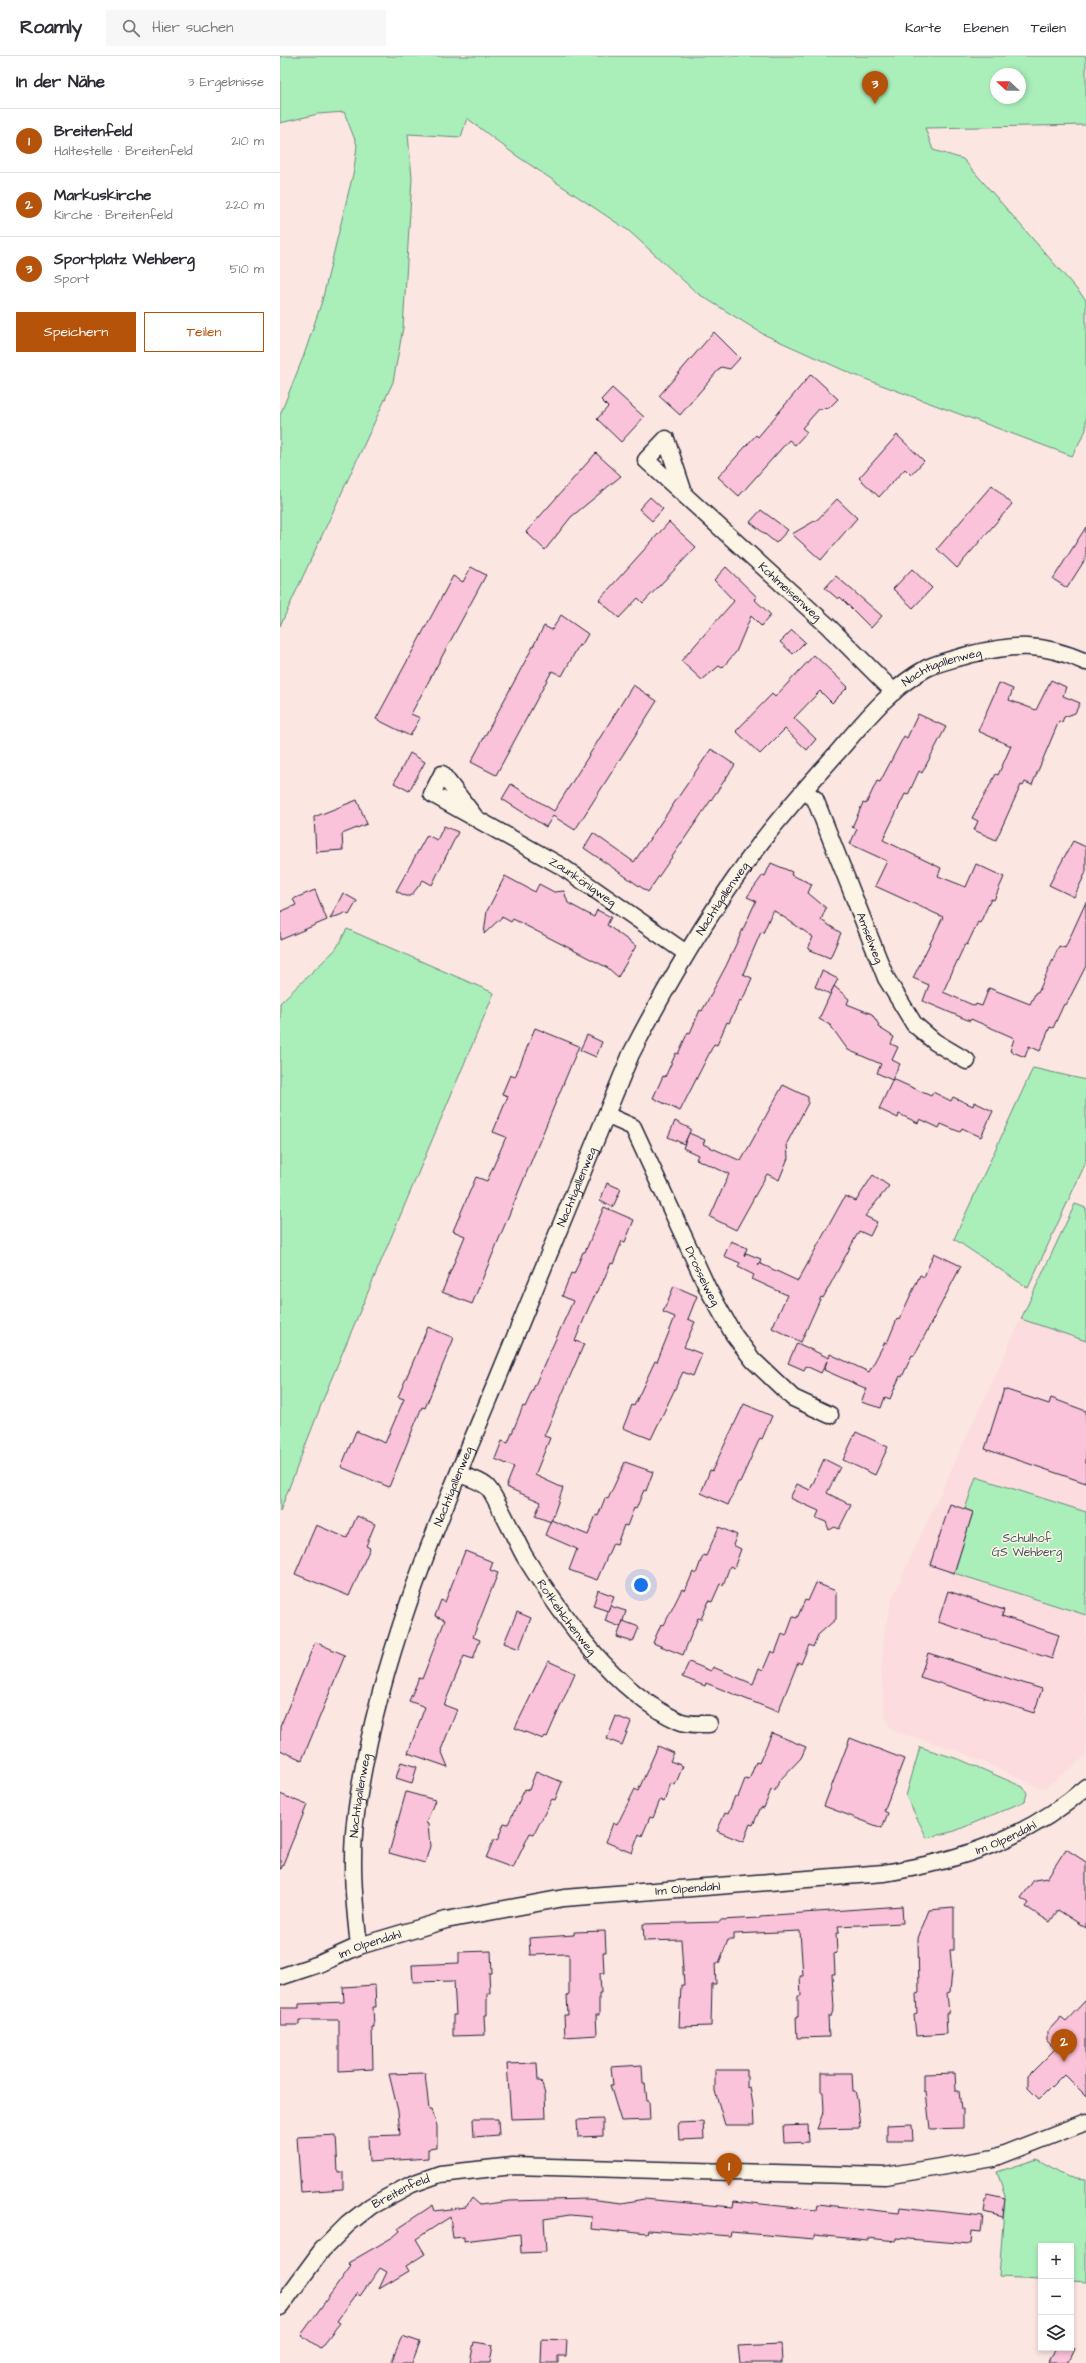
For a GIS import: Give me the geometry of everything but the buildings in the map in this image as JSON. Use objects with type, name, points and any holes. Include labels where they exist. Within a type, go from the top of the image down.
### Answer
[{"type":"street","name":"Kohlmeisenweg","points":[[684,493],[828,626],[894,692]]},
{"type":"street","name":"Nachtigallenweg","points":[[359,1946],[353,1897],[356,1815],[368,1747],[386,1674],[458,1474],[606,1114],[631,1054],[686,953],[762,842],[804,791],[894,692],[927,668],[944,661],[1010,646],[1058,651],[1086,662]]},
{"type":"street","name":"Amselweg","points":[[804,791],[815,799],[878,961],[895,993],[918,1028],[935,1042],[967,1061]]},
{"type":"street","name":"Zaunkönigweg","points":[[475,817],[561,866],[686,953]]},
{"type":"street","name":"Drosselweg","points":[[606,1114],[633,1127],[691,1254],[734,1335],[754,1360],[793,1398],[830,1415]]},
{"type":"street","name":"Rotkehlchenweg","points":[[458,1474],[488,1486],[529,1562],[591,1650],[621,1680],[660,1710],[680,1722],[709,1724]]},
{"type":"street","name":"Im Olpendahl","points":[[280,1977],[318,1964],[359,1946],[446,1920],[564,1898],[884,1873],[909,1869],[976,1851],[1022,1832],[1086,1787]]},
{"type":"street","name":"Breitenfeld","points":[[280,2307],[322,2250],[348,2224],[371,2206],[398,2191],[416,2182],[440,2174],[513,2166],[885,2176],[994,2158],[1086,2122]]},
{"type":"shaded area","points":[[1021,1319],[1086,1341],[1086,1756],[1045,1788],[1039,1787],[954,1749],[895,1732],[890,1727],[885,1716],[881,1670],[885,1627],[892,1600]]},
{"type":"green space","points":[[280,56],[1086,56],[1086,125],[925,128],[933,150],[963,159],[1086,300],[1086,430],[1072,456],[852,374],[763,334],[697,293],[629,231],[514,154],[467,118],[461,137],[408,134],[412,178],[403,328],[393,382],[280,626],[280,415],[304,355],[322,301],[354,170],[357,145],[344,112],[318,114],[280,123]]},
{"type":"green space","points":[[347,929],[494,993],[328,1387],[280,1511],[280,1003],[336,949]]},
{"type":"green space","points":[[1033,1068],[1086,1080],[1086,1162],[1028,1288],[954,1239]]},
{"type":"green space","points":[[1075,1204],[1086,1208],[1086,1341],[1021,1319]]},
{"type":"green space","name":"Schulhof GS Wehberg","points":[[976,1477],[1086,1512],[1086,1615],[954,1573],[973,1512],[965,1509]]},
{"type":"green space","points":[[920,1747],[961,1760],[1023,1787],[1027,1793],[1025,1801],[955,1831],[927,1838],[906,1796]]},
{"type":"green space","points":[[1037,2159],[1068,2177],[1086,2179],[1086,2282],[1074,2281],[1074,2243],[1038,2243],[1038,2279],[999,2277],[1005,2195],[997,2172]]},
{"type":"place","name":"Sportplatz Wehberg","points":[[875,104]]},
{"type":"place","name":"Markuskirche","points":[[1064,2062]]},
{"type":"place","name":"Breitenfeld","points":[[729,2186]]}]
